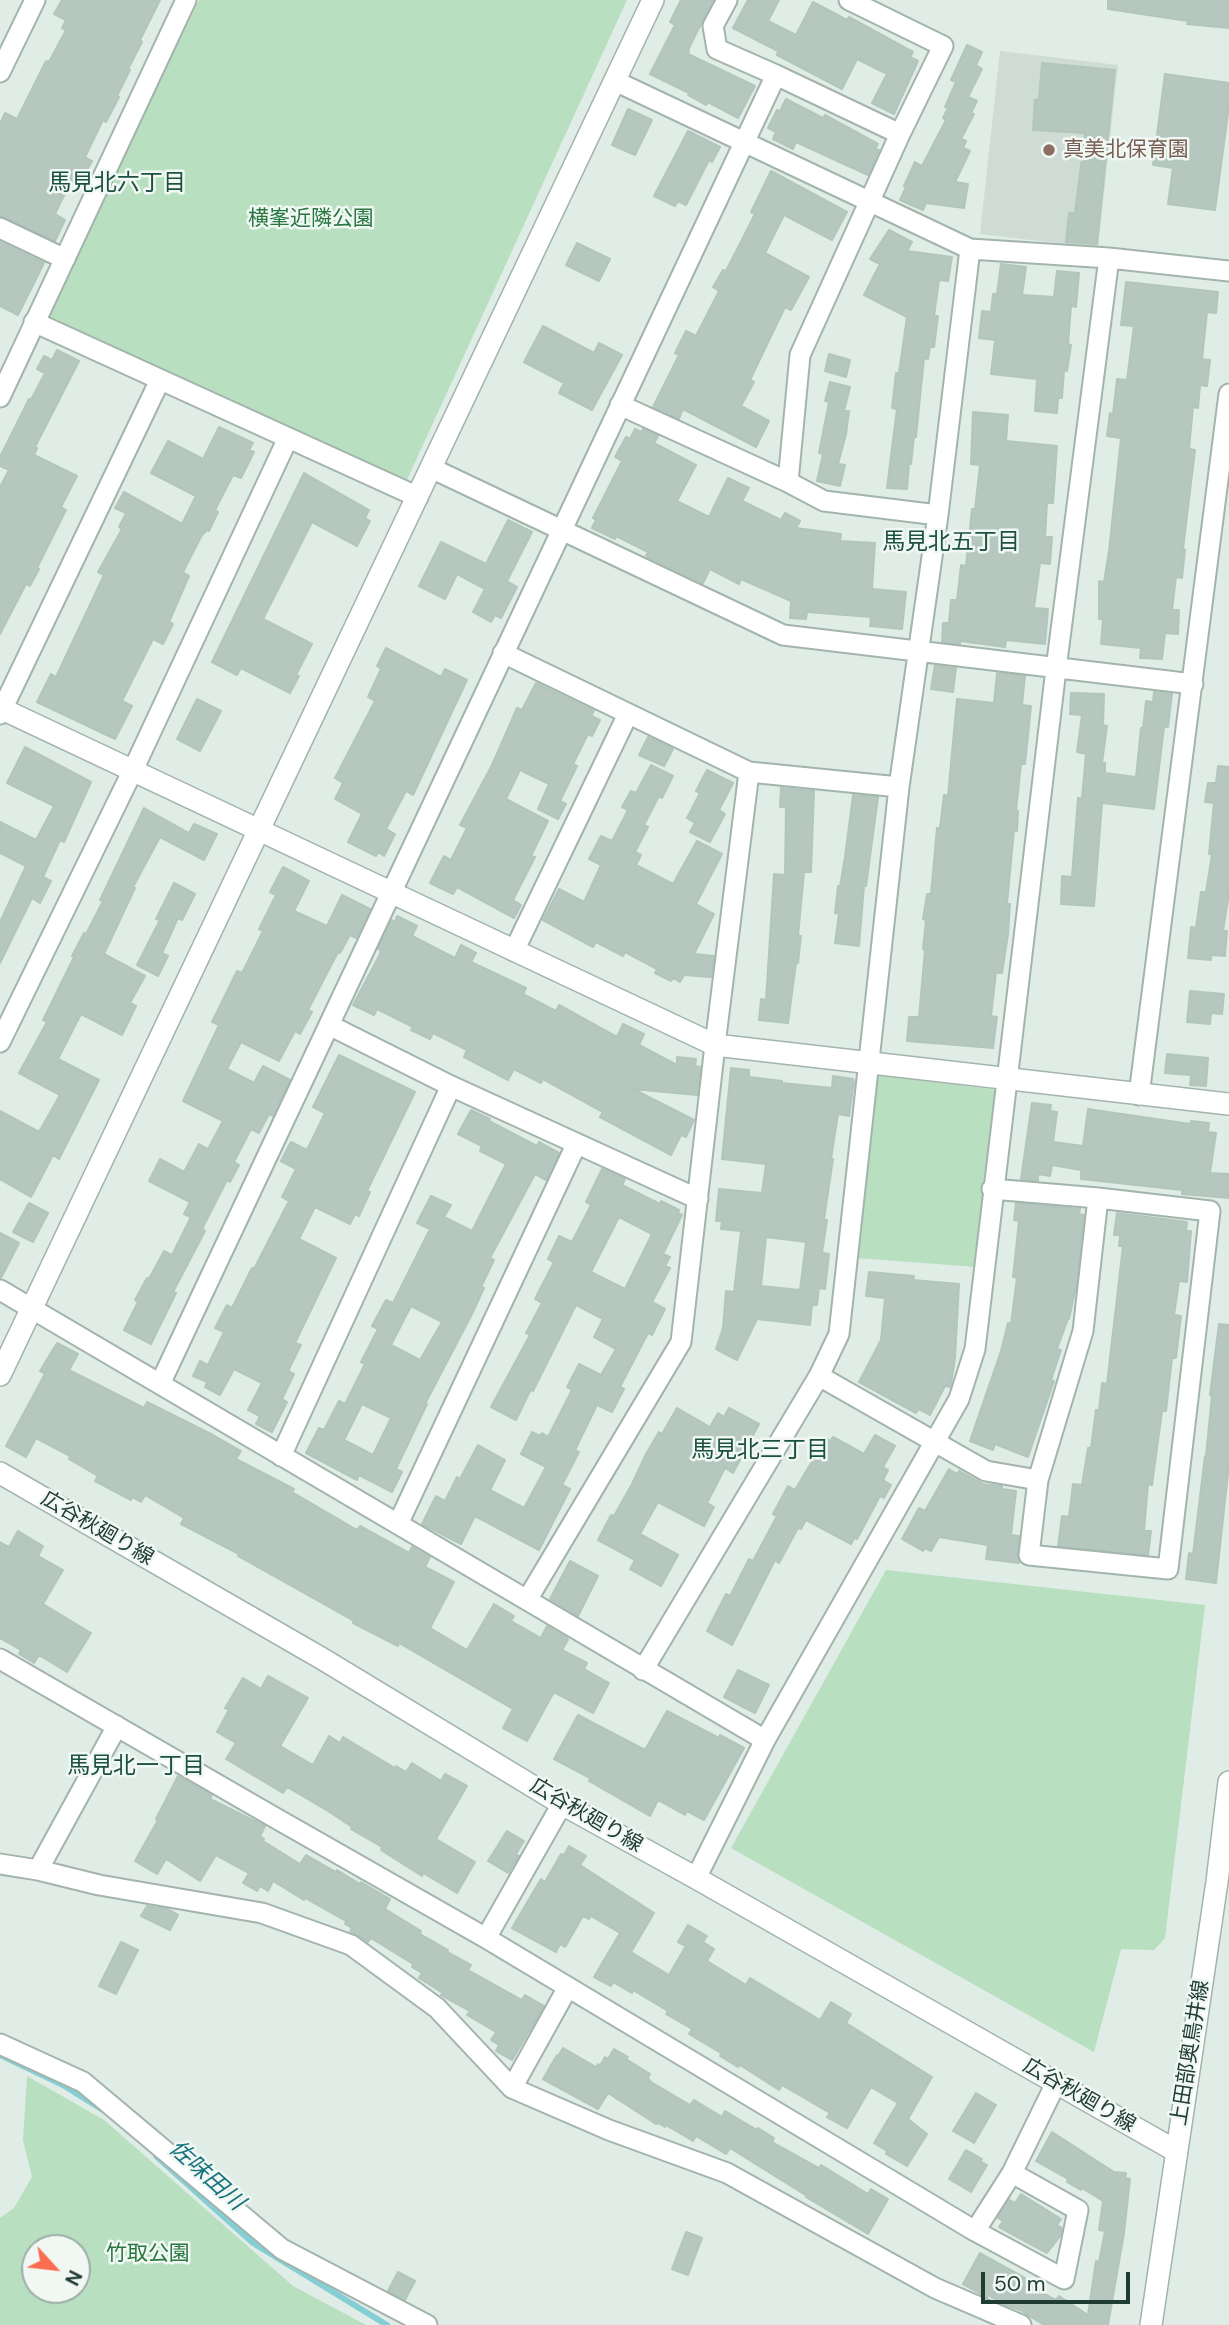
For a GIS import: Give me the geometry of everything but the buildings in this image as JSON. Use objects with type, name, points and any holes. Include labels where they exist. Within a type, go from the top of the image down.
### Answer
[{"type":"street","points":[[0,72],[35,0]]},
{"type":"street","points":[[0,397],[186,0]]},
{"type":"street","points":[[0,1375],[653,0]]},
{"type":"street","points":[[726,0],[713,26],[717,49],[900,134]]},
{"type":"street","points":[[788,482],[800,355],[943,46],[849,0]]},
{"type":"street","points":[[160,1384],[776,75]]},
{"type":"street","points":[[615,81],[971,249],[1109,258],[1229,271]]},
{"type":"street","points":[[0,228],[65,259]]},
{"type":"street","points":[[643,1670],[819,1377],[839,1334],[900,787],[971,249]]},
{"type":"street","points":[[696,1878],[765,1740],[959,1399],[975,1349],[992,1189],[1109,258]]},
{"type":"street","points":[[34,322],[418,497]]},
{"type":"street","points":[[160,380],[1,710],[715,1045],[1229,1104]]},
{"type":"street","points":[[1139,1095],[1229,394]]},
{"type":"street","points":[[620,405],[824,500],[938,515]]},
{"type":"street","points":[[0,1042],[133,770],[288,438]]},
{"type":"street","points":[[431,468],[783,635],[1193,684]]},
{"type":"street","points":[[503,653],[749,772],[900,787]]},
{"type":"street","points":[[514,951],[628,714]]},
{"type":"street","points":[[527,1600],[681,1342],[749,772]]},
{"type":"street","points":[[329,1025],[451,1086],[698,1199]]},
{"type":"street","points":[[281,1455],[451,1086]]},
{"type":"street","points":[[398,1524],[576,1144]]},
{"type":"street","points":[[992,1189],[1098,1198],[1210,1211],[1168,1569],[1029,1555],[1038,1480],[1083,1331],[1098,1198]]},
{"type":"street","points":[[0,1290],[765,1740]]},
{"type":"street","points":[[819,1377],[986,1471],[1038,1480]]},
{"type":"street","name":"広谷秋廻り線","points":[[0,1473],[321,1658],[562,1804],[1175,2151]]},
{"type":"street","points":[[0,1658],[486,1938],[975,2231],[1064,2279],[1078,2210],[1012,2173]]},
{"type":"street","points":[[38,1870],[117,1726]]},
{"type":"street","name":"上田部奥鳥井線","points":[[1151,2325],[1175,2151],[1223,1883],[1229,1782]]},
{"type":"street","points":[[486,1938],[562,1804]]},
{"type":"street","points":[[0,1864],[99,1885],[262,1913],[351,1945],[436,2008],[512,2088],[609,2130],[727,2173],[934,2288],[1021,2325]]},
{"type":"street","points":[[512,2088],[568,1987]]},
{"type":"street","points":[[0,2044],[83,2082],[282,2249],[427,2325]]},
{"type":"street","points":[[975,2231],[1012,2173],[1056,2083]]},
{"type":"shaded area","name":"真美北保育園","points":[[1000,51],[1118,65],[1098,248],[980,234]]},
{"type":"green space","name":"横峯近隣公園","points":[[199,0],[627,0],[406,482],[47,316]]},
{"type":"green space","points":[[878,1075],[997,1090],[977,1267],[857,1258]]},
{"type":"green space","points":[[886,1570],[1205,1605],[1165,1938],[1154,1950],[1121,1949],[1094,2052],[731,1848]]},
{"type":"green space","name":"竹取公園","points":[[27,2076],[104,2120],[293,2286],[366,2325],[0,2325],[0,2218],[14,2208],[32,2177],[23,2140]]},
{"type":"waterway","name":"佐味田川","points":[[0,2055],[63,2085],[103,2110]]},
{"type":"waterway","name":"佐味田川","points":[[156,2156],[253,2243],[387,2325]]},
{"type":"place","name":"真美北保育園","points":[[1049,150]]},
{"type":"district","name":"馬見北六丁目","points":[[117,184]]},
{"type":"district","name":"馬見北五丁目","points":[[951,543]]},
{"type":"district","name":"馬見北三丁目","points":[[760,1451]]},
{"type":"district","name":"馬見北一丁目","points":[[136,1767]]}]
